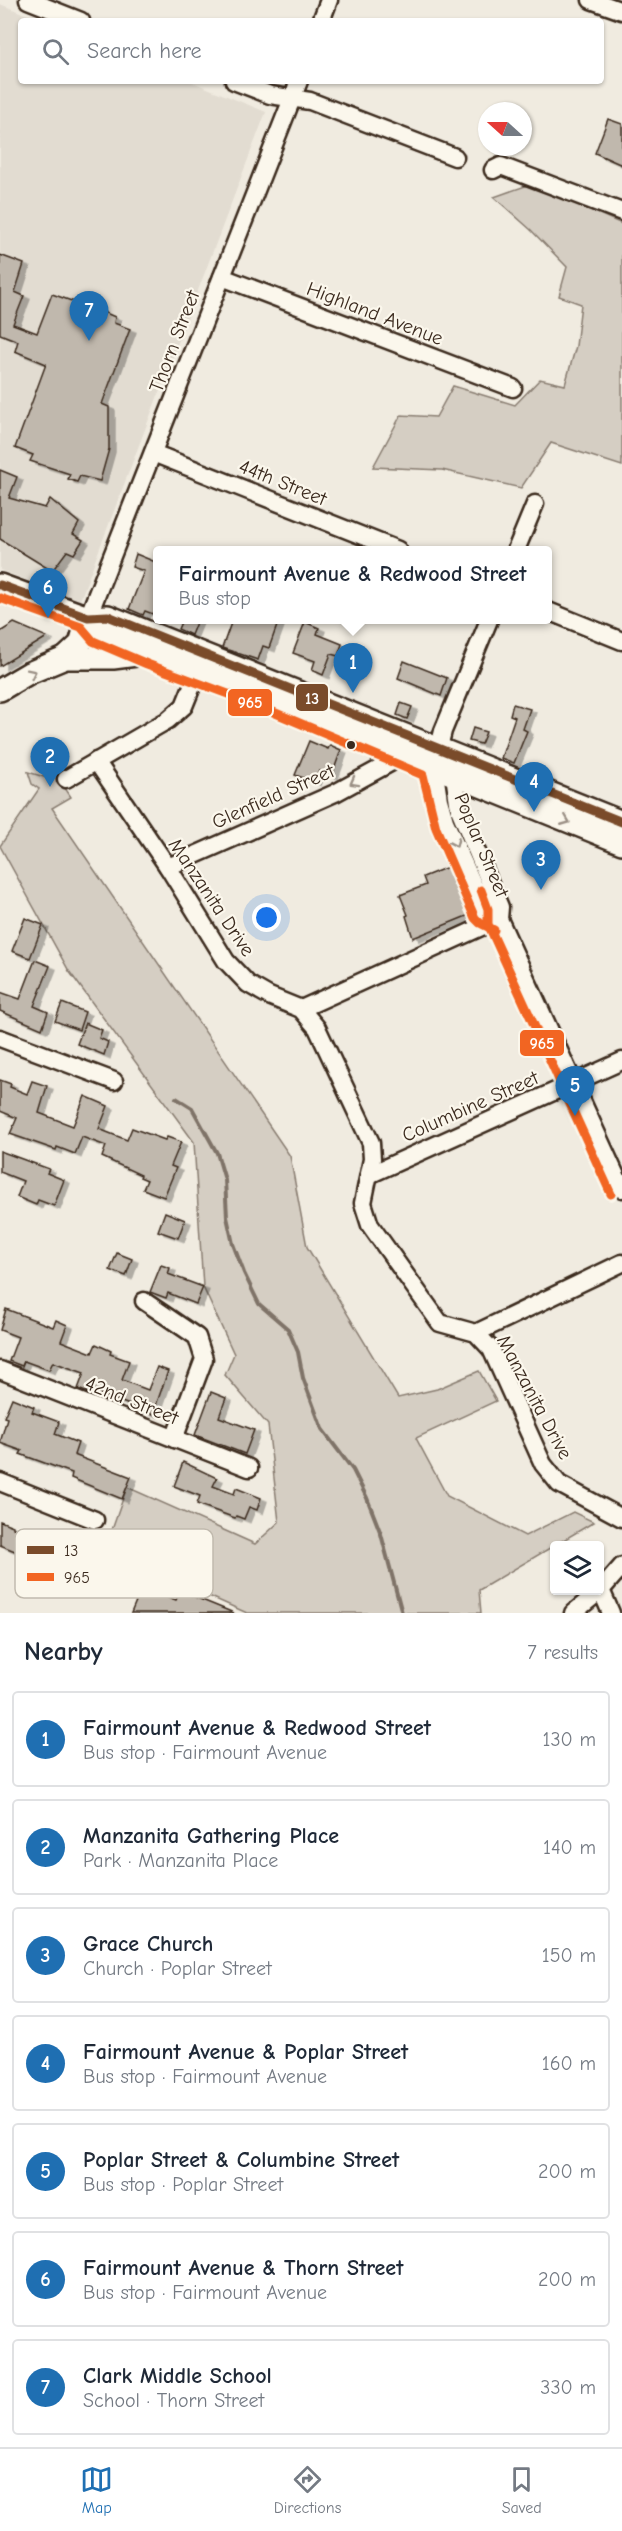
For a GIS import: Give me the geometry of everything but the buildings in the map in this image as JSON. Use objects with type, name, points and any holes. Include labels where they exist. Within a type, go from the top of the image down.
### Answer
[{"type":"main road","points":[[0,585],[88,617],[108,616],[433,753],[622,822]]},
{"type":"main road","points":[[88,617],[99,630],[152,653],[199,669],[405,754],[433,753],[453,775],[622,843]]},
{"type":"main road","points":[[0,690],[29,673],[65,658],[80,644],[88,617]]},
{"type":"main road","points":[[65,658],[113,658],[152,653]]},
{"type":"street","points":[[28,0],[73,18]]},
{"type":"street","points":[[322,18],[329,0]]},
{"type":"street","points":[[591,0],[622,11]]},
{"type":"street","points":[[242,84],[270,95],[296,89],[310,101],[455,157]]},
{"type":"street","name":"Thorn Street","points":[[88,617],[296,89]]},
{"type":"street","points":[[493,171],[501,166],[622,212]]},
{"type":"street","name":"Highland Avenue","points":[[222,277],[513,388]]},
{"type":"street","name":"44th Street","points":[[153,453],[388,546]]},
{"type":"street","points":[[518,546],[535,504]]},
{"type":"street","points":[[552,613],[622,640]]},
{"type":"street","points":[[433,753],[487,624]]},
{"type":"street","points":[[66,779],[168,720],[184,706],[199,669]]},
{"type":"street","name":"Poplar Street","points":[[433,753],[439,801],[445,821],[486,913],[499,919]]},
{"type":"street","name":"Glenfield Street","points":[[168,867],[335,793],[405,754]]},
{"type":"street","name":"Manzanita Drive","points":[[96,761],[168,867],[226,961],[248,984],[269,996],[301,1009],[317,1028],[371,1143],[372,1159],[363,1203],[370,1225],[440,1323],[476,1333],[491,1349],[543,1464],[559,1484],[620,1513]]},
{"type":"street","name":"Poplar Street","points":[[453,775],[459,809],[500,907],[499,919],[622,1189]]},
{"type":"street","points":[[301,1009],[499,919]]},
{"type":"street","points":[[0,1038],[114,1081]]},
{"type":"street","name":"Columbine Street","points":[[369,1174],[622,1061]]},
{"type":"street","points":[[476,1333],[622,1263]]},
{"type":"street","points":[[144,1301],[197,1337],[204,1359],[174,1439]]},
{"type":"street","name":"42nd Street","points":[[0,1370],[249,1468]]},
{"type":"street","points":[[0,1482],[94,1520]]},
{"type":"street","points":[[604,1587],[622,1566]]},
{"type":"street","points":[[573,1613],[595,1595]]},
{"type":"street","points":[[603,1595],[611,1613]]},
{"type":"shaded area","points":[[0,4],[35,18],[18,18],[18,84],[197,84],[266,112],[80,600],[0,570]]},
{"type":"shaded area","points":[[531,184],[622,224],[622,466],[551,443],[521,488],[442,470],[373,467],[401,415],[436,417],[453,386],[515,405],[540,379],[565,385],[576,346],[581,304],[559,296],[567,267],[494,197]]},
{"type":"shaded area","points":[[53,770],[71,797],[52,808],[290,1156],[307,1247],[398,1398],[437,1389],[479,1371],[496,1401],[416,1438],[447,1496],[525,1536],[573,1512],[594,1522],[562,1541],[550,1541],[550,1548],[479,1590],[481,1613],[247,1613],[213,1598],[213,1529],[112,1529],[127,1487],[255,1544],[279,1522],[268,1425],[225,1375],[234,1354],[203,1287],[194,1142],[69,971],[0,846],[39,789],[32,784],[28,772],[44,777]]},
{"type":"waterway","points":[[176,1098],[192,1108],[217,1153],[225,1180],[227,1217],[233,1244],[244,1273],[259,1304],[288,1329],[298,1352],[303,1378],[322,1429],[353,1470],[367,1498],[381,1534],[402,1613]]},
{"type":"transit line","name":"13","points":[[0,585],[88,617],[108,616],[622,822]]},
{"type":"transit line","name":"965","points":[[0,598],[81,627],[93,641],[147,664],[247,701],[423,775],[436,828],[475,918],[494,930]]},
{"type":"transit line","name":"965","points":[[481,890],[488,909],[488,924],[611,1194]]},
{"type":"place","name":"Clark Middle School","points":[[89,341]]},
{"type":"place","name":"Fairmount Avenue & Thorn Street","points":[[48,618]]},
{"type":"place","name":"Fairmount Avenue & Redwood Street","points":[[353,693]]},
{"type":"place","name":"Manzanita Gathering Place","points":[[50,787]]},
{"type":"place","name":"Fairmount Avenue & Poplar Street","points":[[534,812]]},
{"type":"place","name":"Grace Church","points":[[541,890]]},
{"type":"place","name":"Poplar Street & Columbine Street","points":[[575,1116]]}]
